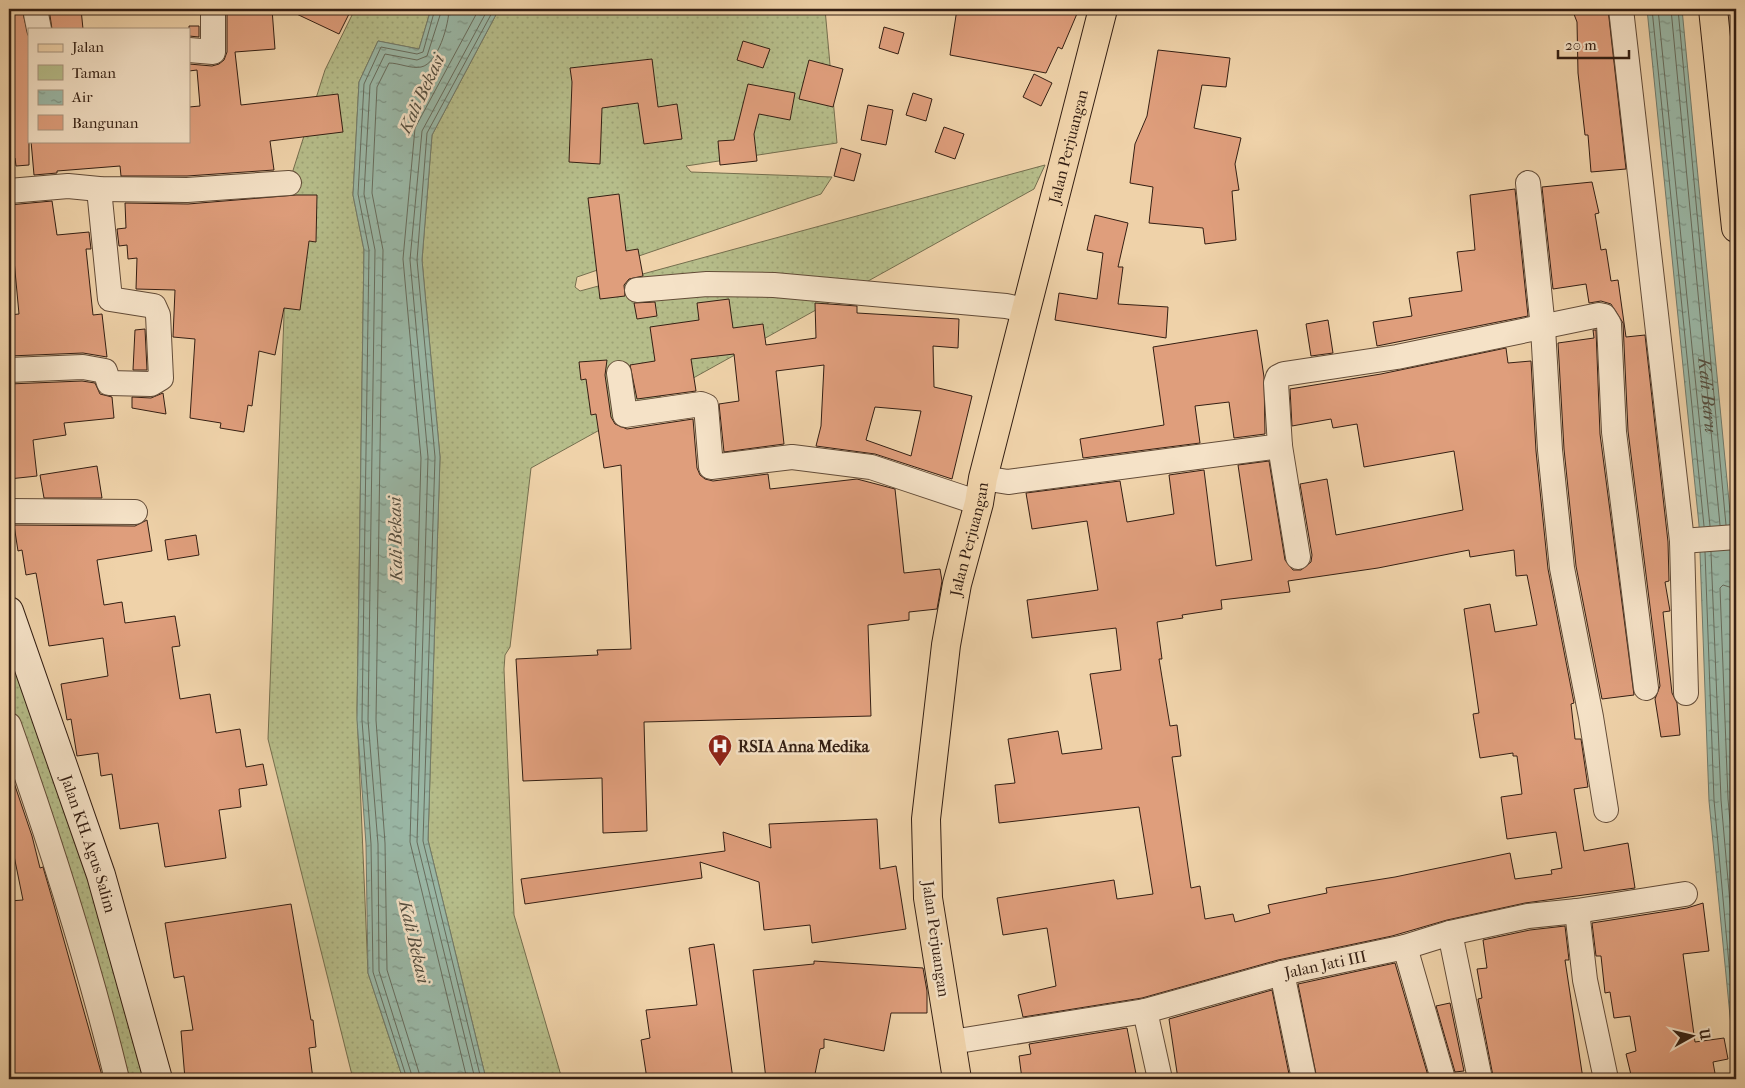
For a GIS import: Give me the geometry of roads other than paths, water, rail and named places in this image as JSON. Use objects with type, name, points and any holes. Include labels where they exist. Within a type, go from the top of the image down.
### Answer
[{"type":"main road","name":"Jalan Perjuangan","points":[[957,1079],[928,898],[926,819],[946,645],[957,584],[1025,310],[1103,9]]},
{"type":"main road","points":[[1713,9],[1736,228]]},
{"type":"street","points":[[35,9],[38,28]]},
{"type":"street","points":[[190,50],[213,52],[213,9]]},
{"type":"street","points":[[1621,9],[1688,540],[1686,693]]},
{"type":"street","points":[[9,191],[68,186],[99,189],[187,190],[289,183]]},
{"type":"street","points":[[1528,183],[1543,328],[1550,450],[1562,568],[1591,717],[1606,810]]},
{"type":"street","points":[[9,370],[83,367],[105,371],[109,383],[151,384],[161,378],[158,314],[154,306],[110,299],[99,189]]},
{"type":"street","points":[[637,290],[707,284],[774,285],[1006,306],[1025,310]]},
{"type":"street","points":[[1298,557],[1280,446],[1276,383],[1278,377],[1284,374],[1398,357],[1599,315],[1607,319],[1609,324],[1614,432],[1646,688]]},
{"type":"street","points":[[619,372],[626,415],[701,404],[706,406],[710,467],[792,457],[871,466],[981,491],[1008,482],[1280,446]]},
{"type":"street","points":[[9,510],[135,512]]},
{"type":"street","points":[[1688,540],[1736,537]]},
{"type":"street","name":"Jalan KH. Agus Salim","points":[[9,611],[101,875],[158,1079]]},
{"type":"street","points":[[9,725],[67,900],[102,1019],[117,1079]]},
{"type":"street","name":"Jalan Jati III","points":[[952,1042],[1145,1011],[1282,974],[1405,947],[1450,933],[1528,916],[1576,911],[1685,894]]},
{"type":"street","points":[[1576,911],[1584,980],[1606,1079]]},
{"type":"street","points":[[1450,933],[1480,1079]]},
{"type":"street","points":[[1405,947],[1443,1079]]},
{"type":"street","points":[[1282,974],[1304,1079]]},
{"type":"street","points":[[1145,1011],[1160,1079]]},
{"type":"water","name":"Kali Bekasi","points":[[431,9],[499,9],[432,135],[422,260],[440,457],[428,840],[486,1079],[403,1079],[368,973],[366,844],[357,720],[364,250],[353,195],[359,82],[378,41],[419,49]]},
{"type":"water","name":"Kali Baru","points":[[1647,9],[1682,9],[1731,522],[1736,610],[1736,1077],[1709,801],[1699,525]]},
{"type":"place","name":"RSIA Anna Medika","points":[[720,767]]}]
